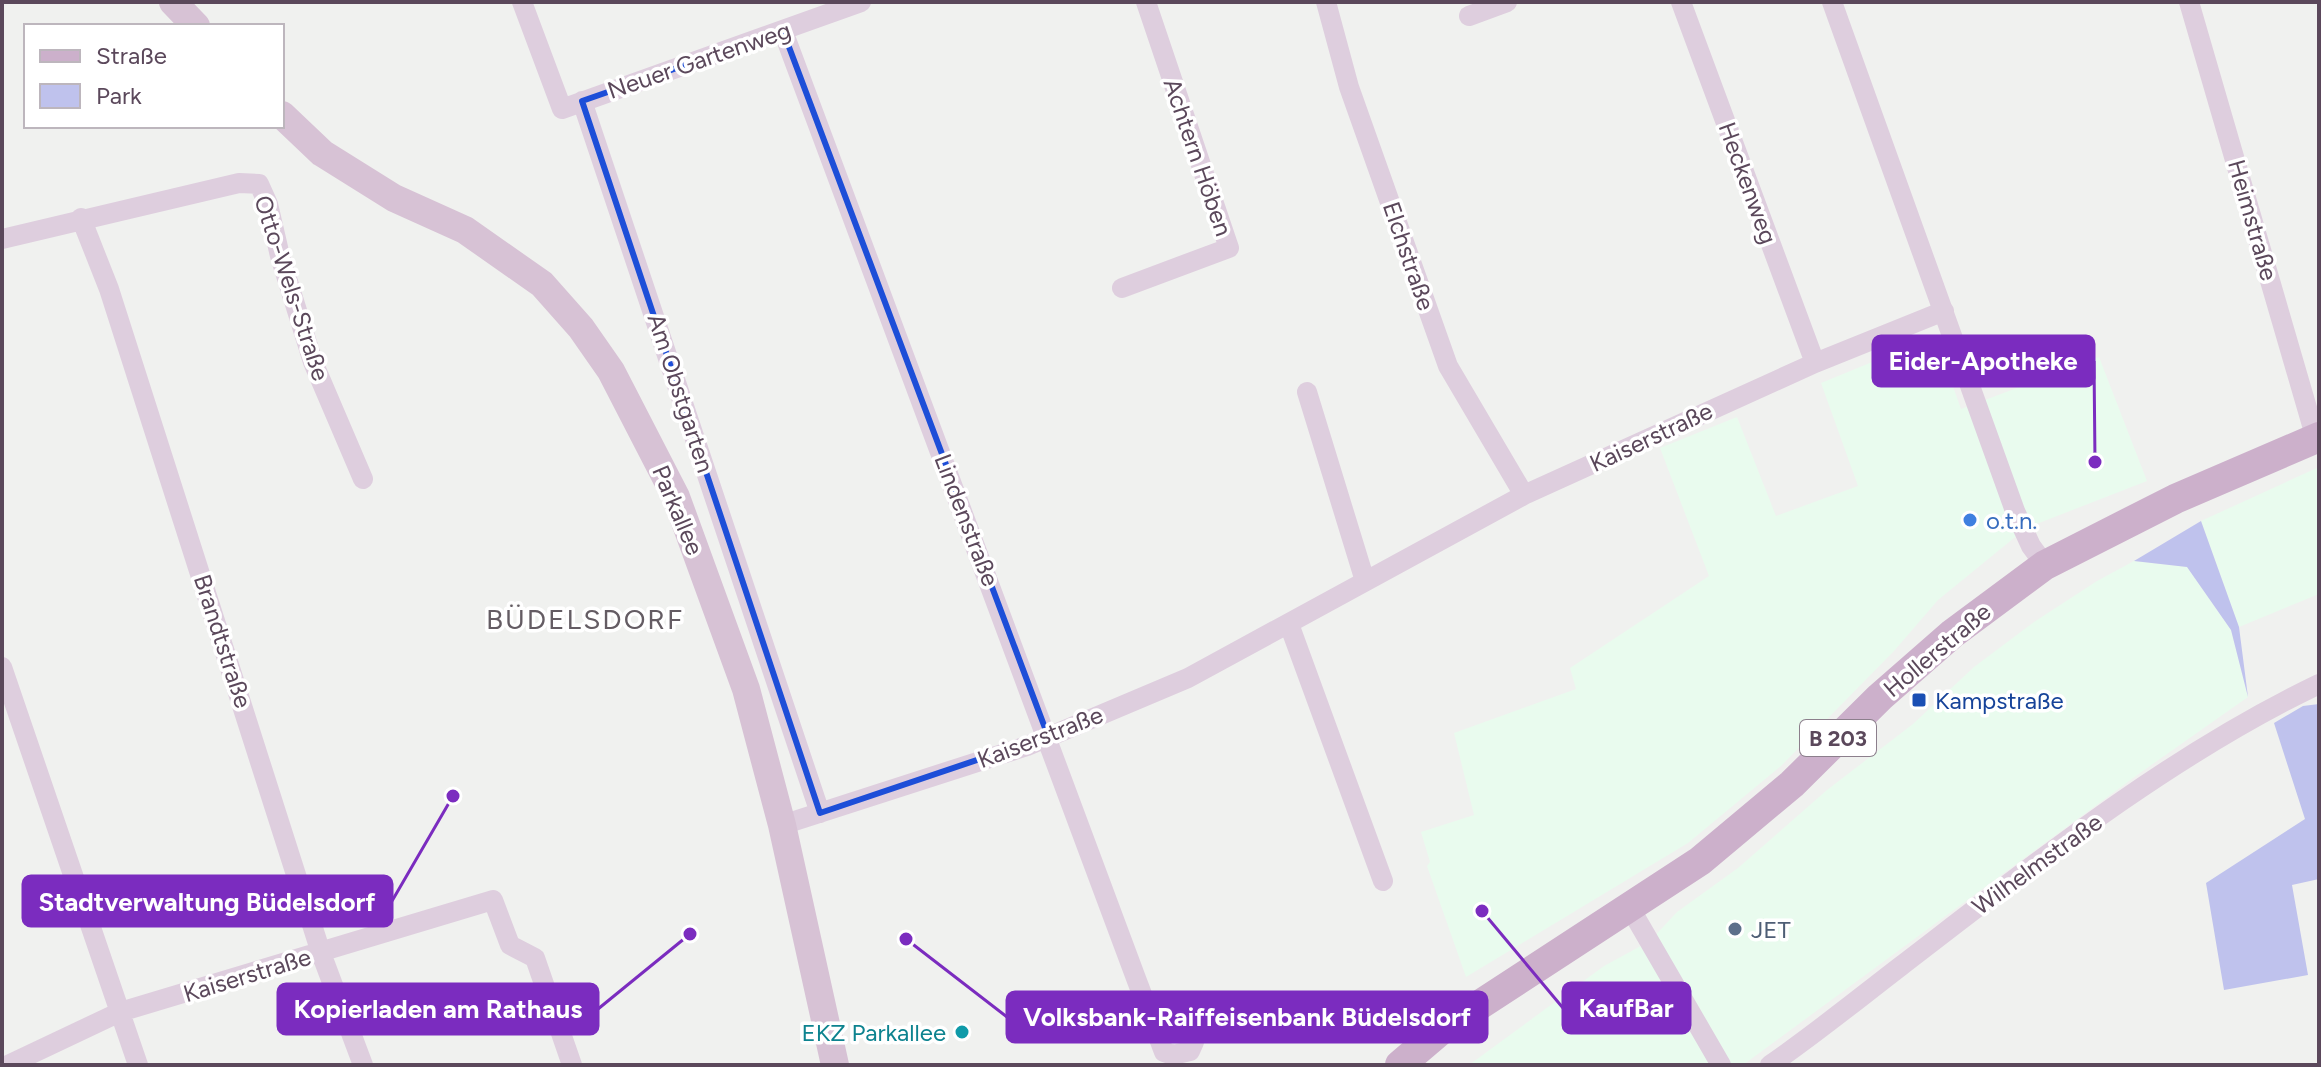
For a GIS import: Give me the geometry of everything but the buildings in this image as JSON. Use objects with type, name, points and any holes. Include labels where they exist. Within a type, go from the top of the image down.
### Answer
[{"type":"main road","name":"Hollerstraße","points":[[1400,1065],[1441,1030],[1700,861],[1792,784],[1880,697],[1952,634],[2045,565],[2175,499],[2318,438]]},
{"type":"street","points":[[173,2],[194,24]]},
{"type":"street","points":[[522,2],[562,109],[582,101]]},
{"type":"street","name":"Neuer Gartenweg","points":[[582,101],[861,2]]},
{"type":"street","name":"Achtern Höben","points":[[1122,288],[1229,248],[1146,2]]},
{"type":"street","name":"Elchstraße","points":[[1326,2],[1349,87],[1448,366],[1524,495]]},
{"type":"street","points":[[1469,16],[1507,2]]},
{"type":"street","name":"Heckenweg","points":[[1681,2],[1815,363]]},
{"type":"street","points":[[1832,2],[2015,511],[2031,546],[2045,565]]},
{"type":"street","name":"Heimstraße","points":[[2189,2],[2318,438]]},
{"type":"street","name":"Lindenstraße","points":[[783,31],[1148,1010]]},
{"type":"street","name":"Am Obstgarten","points":[[582,101],[820,813]]},
{"type":"street","name":"Parkallee","points":[[284,117],[322,153],[394,198],[465,230],[542,284],[581,328],[611,371],[676,497],[746,689],[782,825],[835,1065]]},
{"type":"street","name":"Otto-Wels-Straße","points":[[81,218],[239,183],[259,184],[268,204],[280,256],[313,362],[363,479]]},
{"type":"street","points":[[2,239],[81,218]]},
{"type":"street","name":"Brandtstraße","points":[[81,218],[109,289],[321,953],[363,1065]]},
{"type":"street","name":"Kaiserstraße","points":[[782,825],[1027,746],[1188,678],[1524,495],[1815,363],[1944,311]]},
{"type":"street","points":[[1307,392],[1365,581]]},
{"type":"street","points":[[1289,624],[1383,881]]},
{"type":"street","points":[[2,667],[138,1065]]},
{"type":"street","name":"Wilhelmstraße","points":[[1770,1065],[2036,862],[2181,761],[2261,712],[2319,684]]},
{"type":"street","name":"Kaiserstraße","points":[[9,1065],[120,1012],[493,900],[510,945],[535,958],[572,1065]]},
{"type":"street","points":[[1630,908],[1721,1065]]},
{"type":"street","points":[[2,1046],[9,1065]]},
{"type":"highlighted area","points":[[783,31],[1048,736],[820,813],[582,101]]},
{"type":"shaded area","points":[[1921,342],[1940,350],[1961,409],[2099,357],[2147,481],[2034,525],[2014,538],[1938,600],[1894,651],[1781,766],[1688,843],[1466,977],[1427,866],[1430,862],[1421,832],[1474,815],[1454,733],[1576,689],[1570,668],[1709,576],[1660,448],[1737,417],[1776,516],[1858,486],[1821,383]]},
{"type":"shaded area","points":[[2319,467],[2319,594],[2239,627],[2201,521]]},
{"type":"shaded area","points":[[2134,561],[2187,567],[2231,630],[2248,697],[1743,1065],[1469,1065],[1604,966],[1650,941],[1677,912],[1738,868],[1827,790],[1913,724],[1974,667],[2034,622]]},
{"type":"green space","points":[[2201,521],[2239,627],[2248,697],[2231,630],[2187,567],[2134,561]]},
{"type":"green space","points":[[2319,704],[2319,879],[2292,885],[2308,975],[2224,990],[2206,883],[2305,819],[2274,723],[2303,706]]},
{"type":"place","name":"Eider-Apotheke","points":[[2095,462]]},
{"type":"place","name":"o.t.n.","points":[[1970,520]]},
{"type":"place","name":"Kampstraße","points":[[1919,700]]},
{"type":"place","name":"Stadtverwaltung Büdelsdorf","points":[[453,796]]},
{"type":"place","name":"KaufBar","points":[[1482,911]]},
{"type":"place","name":"JET","points":[[1735,929]]},
{"type":"place","name":"Kopierladen am Rathaus","points":[[690,934]]},
{"type":"place","name":"Volksbank-Raiffeisenbank Büdelsdorf","points":[[906,939]]},
{"type":"place","name":"EKZ Parkallee","points":[[962,1032]]},
{"type":"district","name":"BÜDELSDORF","points":[[585,619]]}]
